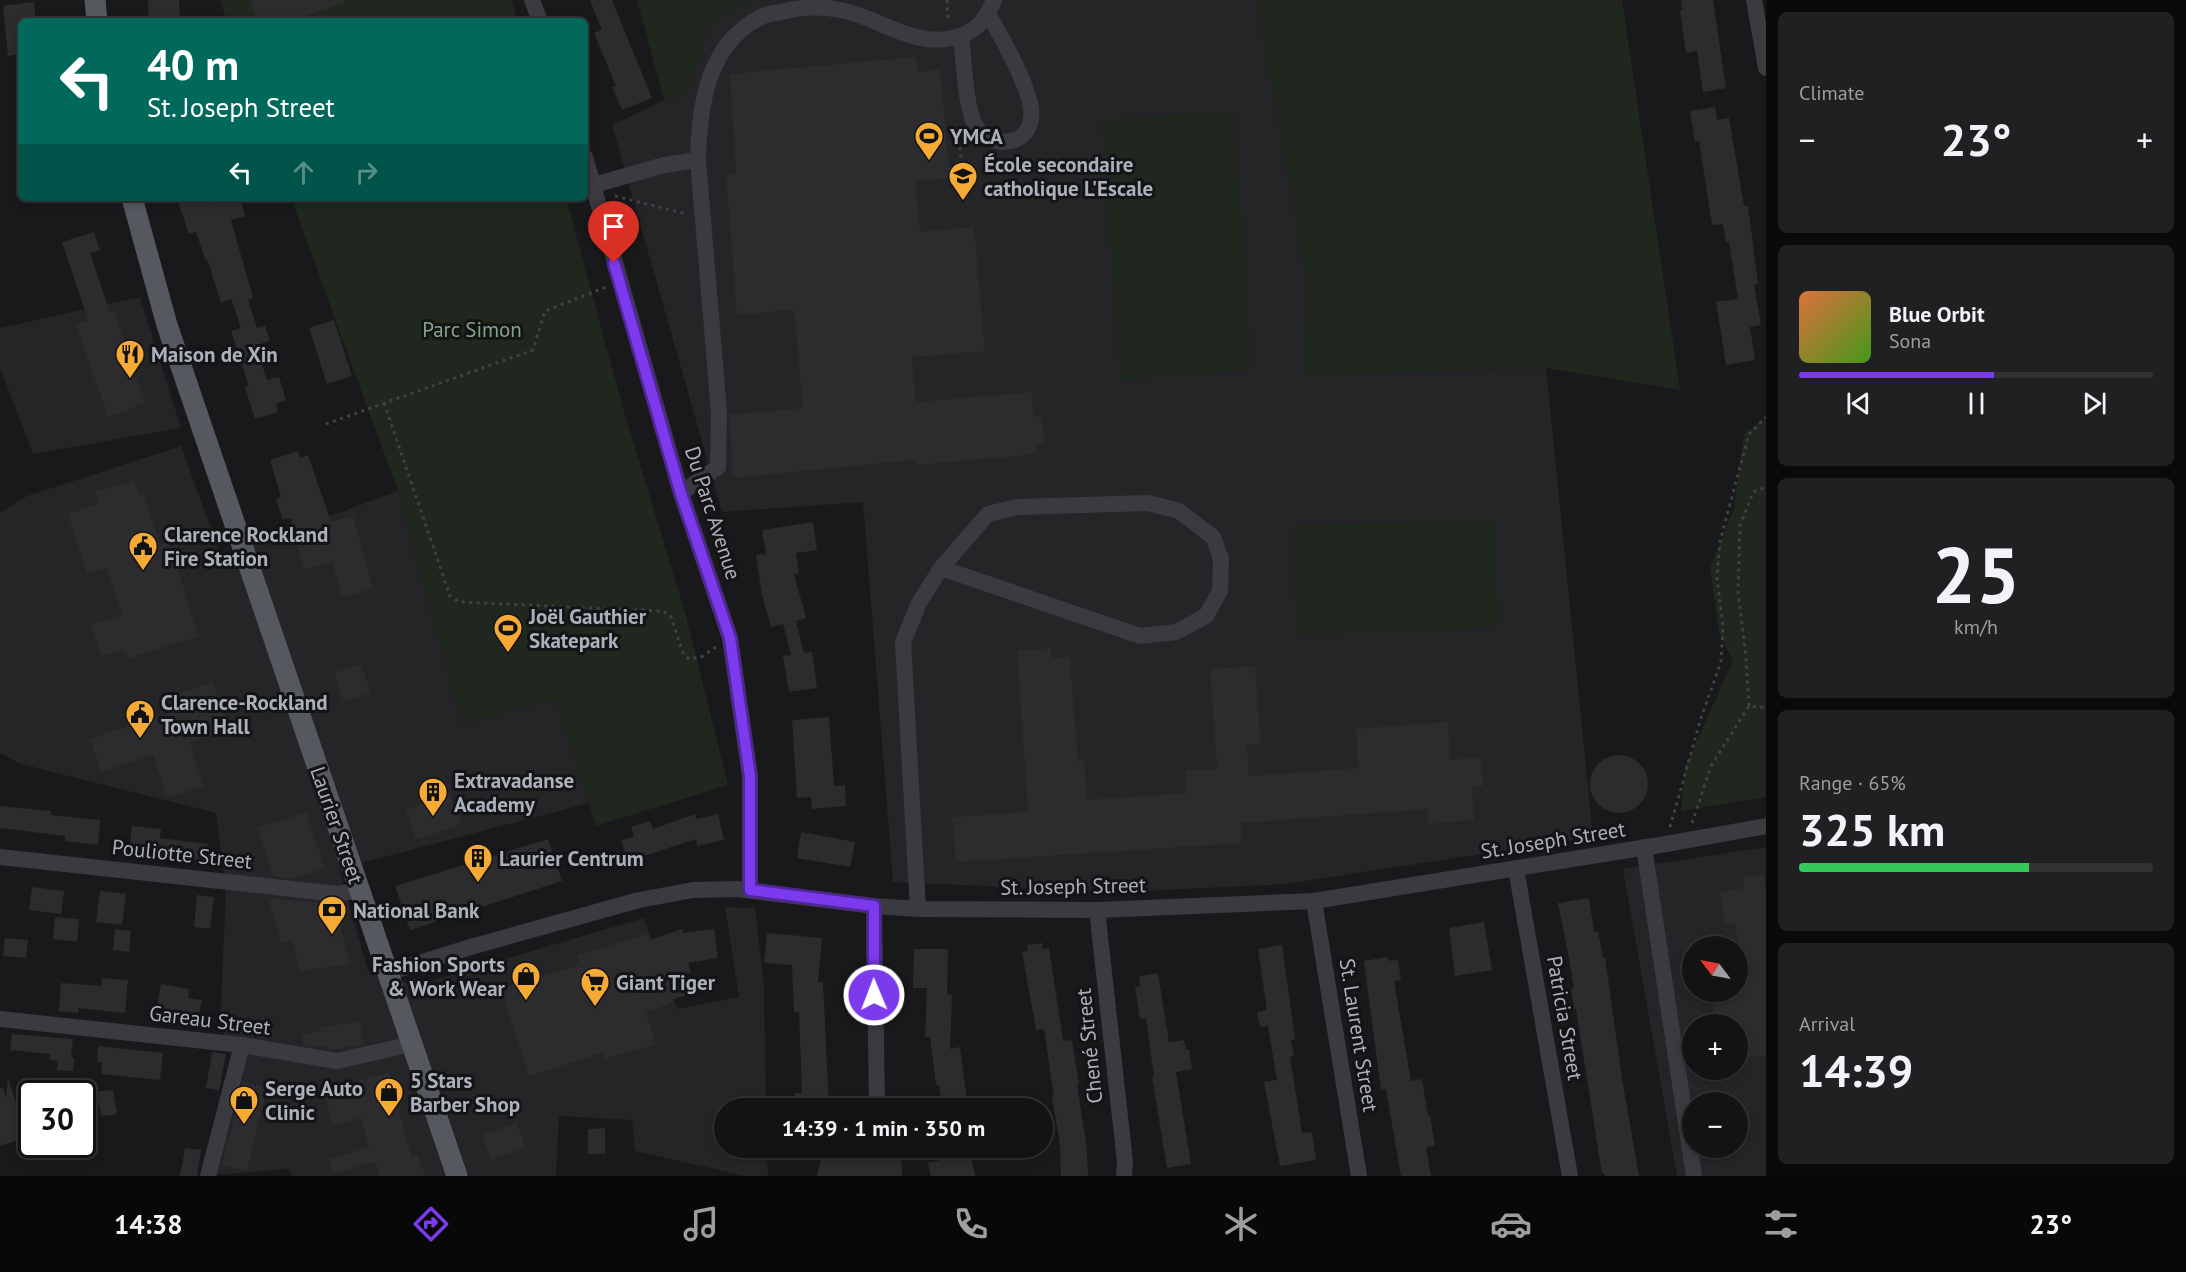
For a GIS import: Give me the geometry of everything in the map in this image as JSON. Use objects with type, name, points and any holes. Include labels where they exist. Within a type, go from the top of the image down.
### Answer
[{"type":"main road","points":[[94,0],[97,18]]},
{"type":"main road","name":"Laurier Street","points":[[133,201],[167,325],[457,1176]]},
{"type":"street","points":[[532,0],[539,18]]},
{"type":"street","points":[[1754,0],[1766,68]]},
{"type":"street","points":[[681,494],[718,467],[719,412],[698,160],[704,95],[715,62],[734,35],[760,17],[800,7],[840,10],[920,39],[941,40],[955,37],[979,26],[991,7]]},
{"type":"street","points":[[955,37],[970,112],[976,126],[986,136],[999,143],[1012,143],[1024,134],[1032,119],[1029,102],[991,7]]},
{"type":"street","points":[[594,185],[664,165],[698,160]]},
{"type":"street","name":"Du Parc Avenue","points":[[588,166],[681,494],[730,638],[750,776],[750,890]]},
{"type":"street","points":[[918,909],[903,642],[919,603],[941,568],[988,514],[1017,507],[1148,503],[1179,511],[1213,537],[1221,560],[1220,591],[1206,616],[1176,632],[1140,636],[941,568]]},
{"type":"street","name":"St. Joseph Street","points":[[387,973],[639,900],[693,890],[750,890],[874,906],[918,909],[1097,910],[1314,902],[1766,826]]},
{"type":"street","points":[[1644,848],[1694,1176]]},
{"type":"street","name":"Pouliotte Street","points":[[0,856],[338,894],[359,890]]},
{"type":"street","name":"Patricia Street","points":[[1516,869],[1570,1176]]},
{"type":"street","name":"St. Laurent Street","points":[[1314,902],[1359,1176]]},
{"type":"street","points":[[874,906],[877,1098]]},
{"type":"street","name":"Chené Street","points":[[1097,910],[1124,1150],[1124,1176]]},
{"type":"street","name":"Gareau Street","points":[[0,1019],[242,1045],[337,1061],[412,1044]]},
{"type":"street","points":[[208,1176],[242,1045]]},
{"type":"path","points":[[947,0],[955,37]]},
{"type":"path","points":[[610,195],[703,218]]},
{"type":"path","points":[[326,424],[533,350],[545,311],[619,282]]},
{"type":"path","points":[[384,403],[450,596],[459,602],[663,611],[671,617],[683,654],[689,659],[700,657],[730,638]]},
{"type":"path","points":[[1670,826],[1701,718],[1721,663],[1723,627],[1717,578],[1720,541],[1749,434],[1766,417]]},
{"type":"path","points":[[1692,823],[1712,766],[1749,706],[1738,591],[1740,526],[1753,492],[1766,487]]},
{"type":"path","points":[[1749,706],[1766,708]]},
{"type":"shaded area","points":[[750,0],[1257,0],[1307,279],[1304,375],[1546,368],[1593,837],[1285,884],[1121,892],[893,882],[863,502],[722,512],[612,125],[664,100],[688,93],[708,23]]},
{"type":"shaded area","points":[[140,297],[181,428],[33,454],[0,368],[0,328]]},
{"type":"shaded area","points":[[181,446],[221,556],[398,491],[462,724],[556,699],[589,803],[339,869],[368,971],[416,985],[644,918],[677,1009],[739,997],[725,907],[755,908],[764,986],[766,1098],[714,1098],[714,1158],[767,1158],[768,1176],[745,1176],[635,1151],[632,1120],[559,1116],[556,1176],[292,1176],[288,1169],[215,1175],[239,1064],[220,1026],[226,889],[216,813],[21,764],[0,753],[0,513],[27,496]]},
{"type":"shaded area","points":[[1766,847],[1766,1176],[1677,1176],[1623,869]]},
{"type":"green space","points":[[220,0],[512,0],[517,18],[226,18]]},
{"type":"green space","points":[[637,0],[750,0],[708,23],[689,93],[664,100]]},
{"type":"green space","points":[[1257,0],[1622,0],[1680,390],[1546,368],[1304,375],[1307,279]]},
{"type":"green space","points":[[1234,111],[1252,370],[1120,380],[1102,120]]},
{"type":"green space","name":"Parc Simon","points":[[292,201],[567,201],[623,408],[686,616],[728,785],[596,826],[556,699],[462,724],[398,491]]},
{"type":"green space","points":[[1766,417],[1766,797],[1681,811],[1685,767],[1733,661],[1719,633],[1710,568],[1734,508],[1744,434]]},
{"type":"green space","points":[[1495,519],[1498,628],[1296,635],[1292,526]]},
{"type":"building","points":[[148,0],[179,0],[180,18],[149,18]]},
{"type":"building","points":[[250,0],[344,0],[344,3],[298,18],[256,18]]},
{"type":"building","points":[[590,0],[612,0],[652,98],[622,110],[612,87],[616,86],[594,33],[602,30]]},
{"type":"building","points":[[1681,0],[1713,0],[1726,88],[1703,92],[1697,51],[1686,53],[1680,11],[1682,10]]},
{"type":"building","points":[[34,2],[36,18],[18,18],[18,54],[8,56],[3,6]]},
{"type":"building","points":[[916,57],[918,72],[940,70],[950,178],[915,181],[920,232],[974,227],[985,351],[912,357],[916,402],[1031,392],[1034,417],[1042,416],[1044,443],[1035,444],[1036,454],[915,465],[915,460],[733,478],[729,415],[803,408],[794,310],[737,315],[726,175],[736,174],[730,74]]},
{"type":"building","points":[[1715,107],[1717,120],[1729,118],[1744,206],[1748,206],[1758,284],[1754,285],[1761,325],[1750,327],[1755,360],[1726,365],[1716,302],[1738,299],[1729,242],[1726,242],[1723,224],[1712,225],[1699,141],[1695,142],[1690,111]]},
{"type":"building","points":[[178,201],[209,201],[210,204],[220,201],[241,201],[245,216],[231,220],[253,298],[248,300],[257,328],[265,326],[270,341],[262,343],[264,350],[258,352],[267,380],[279,377],[286,400],[276,404],[278,412],[255,419],[245,388],[249,386],[231,331],[241,328],[231,299],[221,303],[196,232],[189,234]]},
{"type":"building","points":[[94,232],[100,250],[90,253],[110,312],[114,311],[146,403],[108,417],[76,324],[88,320],[62,242]]},
{"type":"building","points":[[334,320],[352,376],[327,384],[309,328]]},
{"type":"building","points":[[298,451],[300,458],[308,455],[331,522],[353,516],[373,589],[342,597],[332,562],[304,570],[291,518],[283,520],[276,499],[281,497],[270,460]]},
{"type":"building","name":"Clarence Rockland Fire Station","points":[[134,480],[139,494],[144,492],[160,545],[169,542],[199,636],[127,659],[123,649],[101,656],[91,624],[122,615],[107,568],[87,574],[68,514],[98,504],[94,492]]},
{"type":"building","points":[[813,522],[817,550],[796,553],[799,573],[794,574],[806,618],[796,621],[804,653],[812,652],[817,688],[789,692],[783,656],[791,655],[783,624],[771,627],[762,595],[756,555],[766,554],[762,530]]},
{"type":"building","points":[[1051,648],[1052,658],[1070,657],[1078,761],[1084,761],[1087,800],[1186,793],[1185,771],[1217,769],[1210,669],[1255,666],[1261,744],[1247,745],[1249,776],[1358,768],[1356,729],[1448,722],[1450,760],[1481,757],[1483,786],[1472,787],[1474,820],[1428,824],[1427,809],[1241,823],[1242,843],[956,862],[952,817],[1028,812],[1017,651]]},
{"type":"building","points":[[361,664],[371,693],[344,702],[334,673]]},
{"type":"building","name":"Clarence-Rockland Town Hall","points":[[213,682],[229,730],[190,743],[204,786],[168,798],[153,755],[101,772],[90,739],[183,708],[178,694]]},
{"type":"building","points":[[829,717],[834,786],[845,785],[846,806],[812,809],[811,797],[797,798],[792,720]]},
{"type":"building","points":[[1619,755],[1630,757],[1643,768],[1648,784],[1646,795],[1635,808],[1619,813],[1608,811],[1595,800],[1590,784],[1592,773],[1603,760]]},
{"type":"building","name":"Extravadanse Academy","points":[[450,793],[461,824],[416,840],[405,810]]},
{"type":"building","points":[[0,806],[51,811],[51,815],[100,820],[98,845],[65,841],[65,836],[0,828]]},
{"type":"building","points":[[306,812],[325,868],[293,879],[273,876],[257,828]]},
{"type":"building","points":[[695,814],[696,819],[718,814],[724,840],[697,846],[696,839],[641,857],[640,854],[627,859],[621,841],[634,836],[631,827],[650,821],[653,829]]},
{"type":"building","points":[[132,826],[161,829],[160,838],[209,844],[207,861],[129,852]]},
{"type":"building","points":[[801,832],[855,842],[850,867],[797,858]]},
{"type":"building","name":"Laurier Centrum","points":[[548,839],[562,881],[410,930],[395,886]]},
{"type":"building","points":[[1763,874],[1766,891],[1766,1055],[1748,1058],[1748,1014],[1714,1014],[1713,1002],[1748,1002],[1748,936],[1737,936],[1735,924],[1725,925],[1720,892],[1744,888],[1743,877]]},
{"type":"building","points":[[32,887],[64,891],[61,914],[29,910]]},
{"type":"building","points":[[100,891],[126,894],[122,925],[96,922]]},
{"type":"building","points":[[197,895],[214,897],[210,929],[194,927]]},
{"type":"building","points":[[268,898],[334,904],[351,964],[300,971],[292,941],[281,943]]},
{"type":"building","points":[[1589,898],[1594,932],[1598,931],[1603,958],[1605,957],[1639,1176],[1605,1176],[1604,1173],[1602,1174],[1576,1009],[1574,1009],[1571,989],[1574,988],[1558,903]]},
{"type":"building","points":[[55,917],[79,919],[77,942],[53,939]]},
{"type":"building","points":[[1484,922],[1492,970],[1455,976],[1449,928]]},
{"type":"building","points":[[115,929],[131,931],[129,952],[113,950]]},
{"type":"building","name":"Giant Tiger","points":[[682,929],[683,933],[714,929],[718,958],[688,963],[691,972],[686,974],[692,993],[646,1013],[656,1044],[604,1059],[602,1053],[529,1076],[500,988],[580,965],[577,955],[648,934],[650,940]]},
{"type":"building","points":[[767,933],[822,938],[818,982],[823,982],[829,1098],[795,1098],[795,1093],[802,1093],[799,1012],[794,1012],[792,965],[764,963]]},
{"type":"building","points":[[5,938],[28,940],[26,958],[3,956]]},
{"type":"building","points":[[1042,943],[1043,949],[1049,948],[1063,1041],[1072,1040],[1087,1149],[1088,1176],[1061,1176],[1060,1145],[1044,1029],[1036,1030],[1022,952],[1028,951],[1027,945]]},
{"type":"building","points":[[1282,945],[1295,1039],[1291,1040],[1294,1056],[1290,1057],[1302,1133],[1312,1132],[1316,1160],[1280,1166],[1264,1082],[1277,1080],[1268,1026],[1260,1027],[1257,1012],[1267,1010],[1258,949]]},
{"type":"building","points":[[914,949],[948,949],[947,994],[952,995],[950,1049],[960,1047],[967,1098],[941,1098],[939,1085],[936,1085],[930,1037],[925,1037],[927,988],[913,988]]},
{"type":"building","points":[[1388,957],[1389,961],[1398,959],[1401,980],[1394,981],[1411,1081],[1422,1079],[1428,1116],[1430,1116],[1435,1146],[1426,1147],[1431,1176],[1401,1176],[1386,1089],[1381,1090],[1364,961]]},
{"type":"building","points":[[1158,973],[1169,1042],[1184,1040],[1186,1050],[1189,1049],[1192,1069],[1176,1072],[1191,1164],[1167,1168],[1152,1077],[1154,1077],[1146,1018],[1140,1019],[1135,987],[1140,986],[1139,976]]},
{"type":"building","points":[[102,978],[128,980],[125,1013],[78,1008],[78,1013],[59,1011],[61,983],[101,986]]},
{"type":"building","points":[[161,984],[189,989],[188,998],[202,1000],[197,1023],[176,1020],[176,1015],[156,1012]]},
{"type":"building","points":[[361,1022],[363,1044],[333,1050],[327,1049],[327,1045],[315,1047],[303,1045],[302,1034],[321,1031],[320,1027]]},
{"type":"building","points":[[12,1034],[73,1039],[71,1057],[74,1058],[73,1071],[57,1070],[58,1061],[50,1060],[50,1054],[10,1050]]},
{"type":"building","points":[[98,1046],[163,1053],[160,1080],[101,1074],[102,1062],[97,1062]]},
{"type":"building","points":[[212,1052],[226,1054],[219,1090],[206,1088]]},
{"type":"building","points":[[389,1072],[411,1156],[417,1154],[425,1176],[380,1176],[375,1162],[333,1174],[329,1159],[369,1147],[361,1118],[333,1126],[323,1091]]},
{"type":"building","points":[[8,1078],[18,1109],[18,1140],[0,1146],[0,1088],[3,1088],[6,1098]]},
{"type":"building","name":"Serge Auto Clinic","points":[[243,1082],[267,1088],[247,1171],[222,1165]]},
{"type":"building","points":[[113,1090],[117,1114],[101,1116],[99,1105],[96,1105],[96,1092]]},
{"type":"building","points":[[517,1123],[526,1148],[491,1160],[482,1135]]},
{"type":"building","points":[[605,1128],[605,1154],[588,1154],[588,1129]]},
{"type":"building","points":[[185,1148],[201,1150],[197,1176],[180,1176]]},
{"type":"building","points":[[821,1158],[901,1159],[902,1176],[817,1176]]},
{"type":"building","points":[[949,1158],[971,1158],[975,1176],[931,1176],[928,1163]]},
{"type":"place","name":"YMCA","points":[[929,162]]},
{"type":"place","name":"École secondaire catholique L'Escale","points":[[963,202]]},
{"type":"place","name":"Maison de Xin","points":[[130,380]]},
{"type":"place","name":"Clarence Rockland Fire Station","points":[[143,572]]},
{"type":"place","name":"Joël Gauthier Skatepark","points":[[508,654]]},
{"type":"place","name":"Clarence-Rockland Town Hall","points":[[140,740]]},
{"type":"place","name":"Extravadanse Academy","points":[[433,818]]},
{"type":"place","name":"Laurier Centrum","points":[[478,884]]},
{"type":"place","name":"National Bank","points":[[332,936]]},
{"type":"place","name":"Fashion Sports & Work Wear","points":[[526,1002]]},
{"type":"place","name":"Giant Tiger","points":[[595,1008]]},
{"type":"place","name":"5 Stars Barber Shop","points":[[389,1118]]},
{"type":"place","name":"Serge Auto Clinic","points":[[244,1126]]},
{"type":"route","points":[[614,263],[681,494],[730,638],[750,776],[750,890],[874,906],[874,995]]}]
